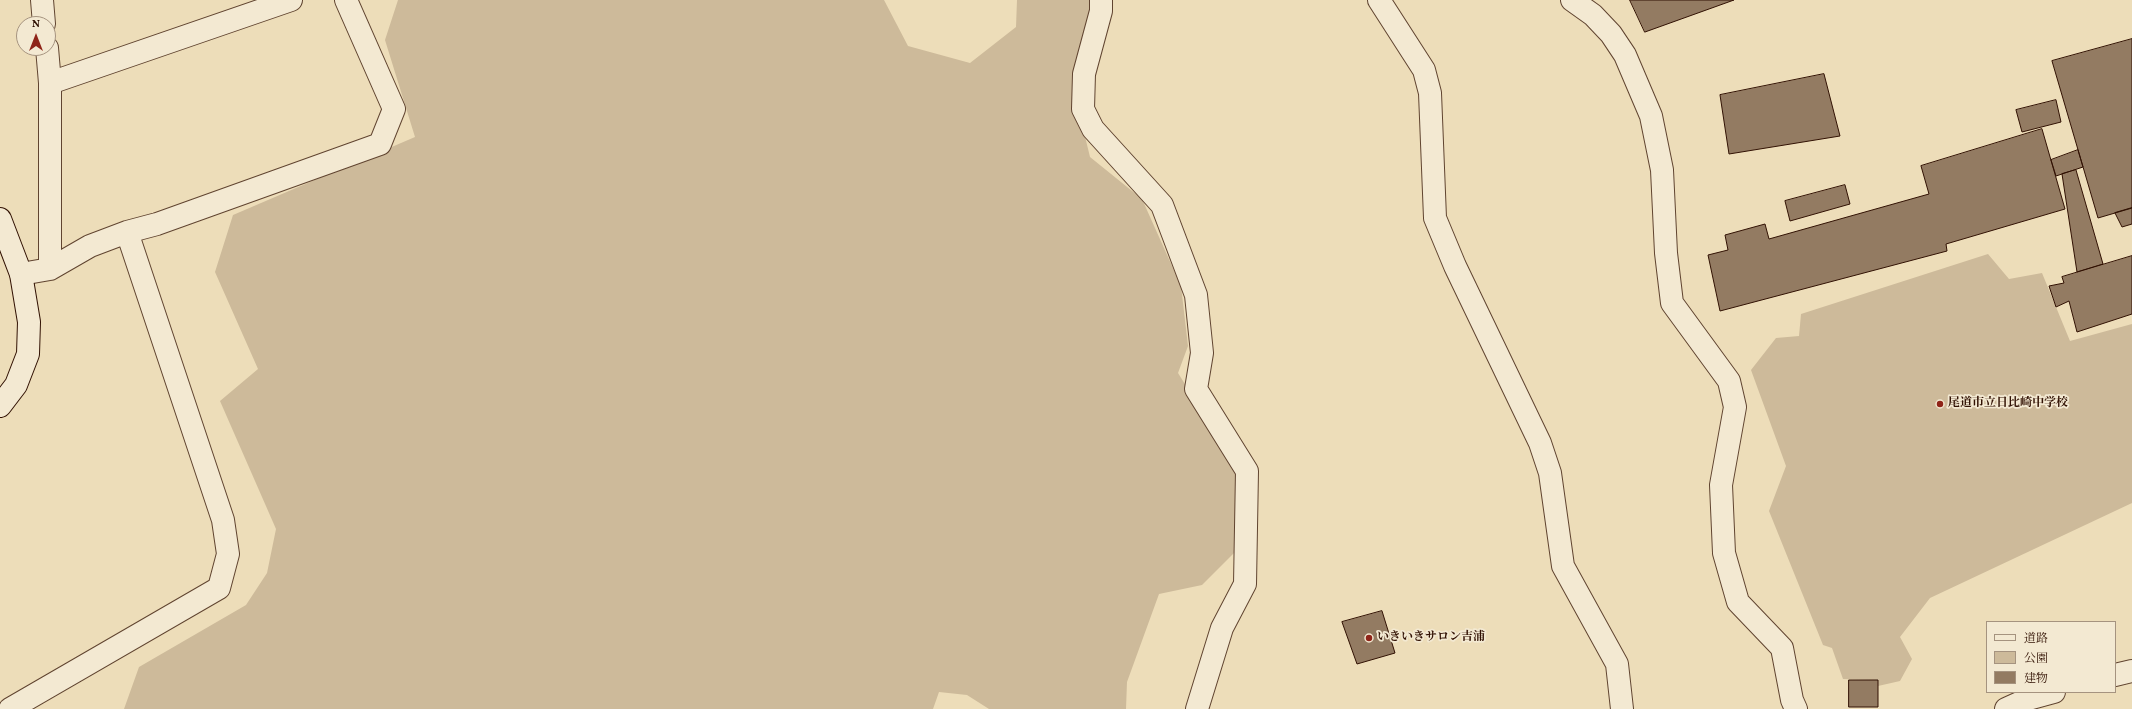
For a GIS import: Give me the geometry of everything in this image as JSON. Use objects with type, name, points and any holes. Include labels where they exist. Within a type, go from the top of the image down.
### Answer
[{"type":"street","points":[[42,0],[43,16]]},
{"type":"street","points":[[50,83],[292,0]]},
{"type":"street","points":[[21,274],[50,269],[90,246],[127,232],[157,224],[380,144],[394,109],[346,0]]},
{"type":"street","points":[[1102,0],[1102,11],[1084,74],[1083,109],[1094,128],[1162,205],[1196,295],[1202,353],[1196,390],[1246,471],[1245,584],[1222,628],[1197,709]]},
{"type":"street","points":[[1379,0],[1424,70],[1430,94],[1434,218],[1455,266],[1540,443],[1550,473],[1563,566],[1617,664],[1622,709]]},
{"type":"street","points":[[1572,0],[1593,15],[1611,34],[1625,55],[1651,116],[1662,170],[1666,253],[1672,303],[1729,381],[1735,407],[1721,485],[1724,553],[1738,602],[1782,648],[1792,700],[1796,709]]},
{"type":"street","points":[[48,56],[50,83],[50,269]]},
{"type":"street","points":[[0,219],[21,274],[29,322],[28,354],[16,385],[0,406]]},
{"type":"street","points":[[10,709],[219,588],[228,554],[223,520],[127,232]]},
{"type":"street","points":[[2116,675],[2132,670]]},
{"type":"street","points":[[2006,709],[2028,699],[2050,693]]},
{"type":"green space","points":[[398,0],[884,0],[908,46],[970,63],[1016,27],[1017,0],[1096,0],[1080,116],[1090,157],[1142,199],[1181,286],[1188,346],[1178,373],[1238,469],[1235,552],[1202,585],[1159,594],[1127,682],[1126,709],[989,709],[967,695],[939,692],[933,709],[124,709],[139,667],[246,605],[267,573],[276,529],[220,401],[258,369],[215,272],[233,215],[415,137],[385,40]]},
{"type":"green space","points":[[1988,254],[2009,279],[2042,273],[2070,341],[2132,324],[2132,503],[1930,598],[1900,637],[1912,659],[1900,681],[1878,686],[1878,680],[1843,679],[1832,648],[1823,645],[1769,511],[1786,466],[1751,370],[1776,338],[1799,336],[1801,314]]},
{"type":"building","points":[[1630,0],[1734,0],[1645,32]]},
{"type":"building","points":[[2132,39],[2132,208],[2098,218],[2052,61]]},
{"type":"building","points":[[1824,74],[1840,136],[1729,154],[1720,95]]},
{"type":"building","points":[[2056,100],[2061,122],[2022,132],[2016,110]]},
{"type":"building","points":[[2042,129],[2065,209],[1946,244],[1947,251],[1720,311],[1708,255],[1728,250],[1725,235],[1765,224],[1769,239],[1929,194],[1921,166]]},
{"type":"building","points":[[2078,150],[2083,167],[2056,176],[2051,160]]},
{"type":"building","points":[[2076,170],[2103,264],[2077,272],[2062,174]]},
{"type":"building","points":[[1845,185],[1850,204],[1790,221],[1785,201]]},
{"type":"building","points":[[2132,208],[2132,224],[2122,227],[2115,213]]},
{"type":"building","points":[[2132,256],[2132,314],[2077,332],[2069,301],[2056,307],[2049,286],[2064,283],[2062,277]]},
{"type":"building","name":"いきいきサロン吉浦","points":[[1382,611],[1395,653],[1357,664],[1342,622]]},
{"type":"building","points":[[1849,680],[1878,680],[1878,707],[1849,707]]},
{"type":"place","name":"尾道市立日比崎中学校","points":[[1940,404]]},
{"type":"place","name":"いきいきサロン吉浦","points":[[1369,638]]}]
